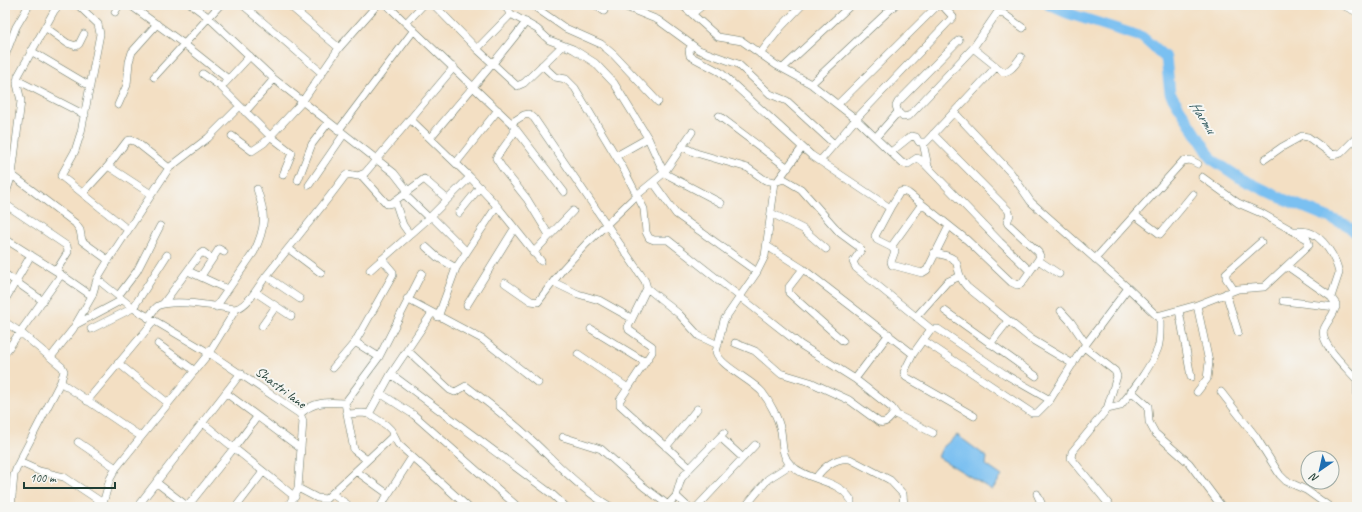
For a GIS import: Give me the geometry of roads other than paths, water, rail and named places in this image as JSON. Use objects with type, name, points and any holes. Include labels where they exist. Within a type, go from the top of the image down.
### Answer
[{"type":"street","points":[[5,56],[16,27],[29,5]]},
{"type":"street","points":[[6,193],[12,175],[21,101],[17,80],[45,27],[59,5]]},
{"type":"street","points":[[78,5],[98,24],[100,29],[85,115],[75,151],[61,176],[84,192],[128,229]]},
{"type":"street","points":[[115,12],[119,5]]},
{"type":"street","points":[[130,5],[184,44],[228,79]]},
{"type":"street","points":[[192,5],[208,17],[274,79],[328,123],[394,172],[406,193],[466,251]]},
{"type":"street","points":[[154,77],[220,5]]},
{"type":"street","points":[[243,5],[322,73]]},
{"type":"street","points":[[289,5],[338,48]]},
{"type":"street","points":[[232,136],[252,151],[264,143],[302,102],[338,48],[377,5]]},
{"type":"street","points":[[387,5],[407,22],[513,125],[564,192]]},
{"type":"street","points":[[407,22],[423,5]]},
{"type":"street","points":[[434,5],[477,49],[517,86],[524,83],[562,46]]},
{"type":"street","points":[[504,5],[511,14],[526,22],[549,40],[585,55],[595,63],[614,83],[648,138],[664,173],[721,203]]},
{"type":"street","points":[[532,5],[565,28],[601,44],[614,55],[658,102]]},
{"type":"street","points":[[596,5],[604,11]]},
{"type":"street","points":[[621,5],[658,20],[706,54],[738,64],[770,94],[787,101],[834,144]]},
{"type":"street","points":[[682,5],[718,37],[724,39],[737,39],[776,65],[784,67],[812,84],[856,119],[905,165],[917,158],[928,167],[1030,271]]},
{"type":"street","points":[[692,14],[703,5]]},
{"type":"street","points":[[760,54],[776,32],[802,5]]},
{"type":"street","points":[[784,67],[851,5]]},
{"type":"street","points":[[812,84],[895,5]]},
{"type":"street","points":[[838,104],[938,5]]},
{"type":"street","points":[[820,161],[856,119],[953,17],[942,5]]},
{"type":"street","points":[[1342,5],[1357,12]]},
{"type":"street","points":[[959,40],[898,102],[896,106],[898,112],[903,117],[909,116],[973,48],[997,13],[1004,14],[1023,28]]},
{"type":"street","points":[[477,49],[511,14]]},
{"type":"street","points":[[430,138],[526,22]]},
{"type":"street","points":[[118,105],[126,85],[132,52],[157,24]]},
{"type":"street","points":[[45,27],[71,45],[76,46],[79,44],[84,34]]},
{"type":"street","points":[[308,185],[341,133],[414,30]]},
{"type":"street","points":[[692,45],[689,50],[690,56],[720,72],[802,148],[890,208]]},
{"type":"street","points":[[973,48],[1003,72],[1007,72],[1021,57]]},
{"type":"street","points":[[31,52],[90,86]]},
{"type":"street","points":[[221,87],[250,56]]},
{"type":"street","points":[[542,65],[555,77],[571,82],[616,156],[644,209],[646,232],[649,238],[654,240],[668,240],[801,345],[855,380],[892,408],[900,417],[933,432]]},
{"type":"street","points":[[362,176],[454,67]]},
{"type":"street","points":[[922,143],[933,134],[996,67]]},
{"type":"street","points":[[203,74],[221,87],[270,136],[292,152],[283,175]]},
{"type":"street","points":[[51,357],[75,325],[92,296],[97,279],[108,260],[169,168],[208,138],[274,79]]},
{"type":"street","points":[[17,80],[85,115]]},
{"type":"street","points":[[456,163],[498,110]]},
{"type":"street","points":[[876,138],[898,112]]},
{"type":"street","points":[[954,112],[1011,173],[1031,202],[1128,288],[1155,315],[1160,316],[1197,305],[1244,287],[1264,287],[1309,245],[1306,239],[1295,231],[1238,203],[1202,177]]},
{"type":"street","points":[[513,125],[524,115],[528,114],[534,118],[606,225],[634,262],[645,281],[647,288],[679,314],[699,336],[718,345]]},
{"type":"street","points":[[719,116],[788,168]]},
{"type":"street","points":[[410,120],[480,187],[497,206],[540,261]]},
{"type":"street","points":[[298,180],[312,144],[328,123]]},
{"type":"street","points":[[513,125],[514,133],[496,158],[502,169],[527,199],[549,235]]},
{"type":"street","points":[[505,283],[535,302],[538,302],[581,249],[636,194],[664,173],[692,132]]},
{"type":"street","points":[[933,134],[1008,210],[1010,215],[1006,222],[1038,252],[1040,256],[1021,284],[1015,285],[967,240],[922,204],[904,191],[900,192],[875,236],[877,240],[891,247],[896,252],[891,262],[892,265],[922,274],[927,270],[934,253],[949,226]]},
{"type":"street","points":[[891,152],[911,136],[922,143],[928,167]]},
{"type":"street","points":[[1265,159],[1299,136],[1308,137],[1333,155],[1341,153],[1357,137]]},
{"type":"street","points":[[616,156],[648,138]]},
{"type":"street","points":[[84,192],[108,166],[127,141],[131,140],[136,142],[169,168]]},
{"type":"street","points":[[683,147],[748,168],[765,180],[777,180],[784,178],[801,189],[840,233],[859,247],[861,250],[853,262],[856,268],[931,329],[938,329],[1006,375],[1050,400]]},
{"type":"street","points":[[802,148],[788,168],[777,180],[767,246],[762,263],[724,320],[717,356],[757,386],[769,403],[780,430],[783,453],[790,465],[848,495],[851,500],[851,507]]},
{"type":"street","points":[[5,159],[13,163]]},
{"type":"street","points":[[1095,259],[1136,216],[1183,161],[1190,160],[1198,164]]},
{"type":"street","points":[[108,166],[151,194]]},
{"type":"street","points":[[87,401],[151,320],[157,307],[164,304],[196,304],[236,309],[241,307],[255,292],[266,276],[348,174],[362,176],[385,202],[389,204],[424,179],[447,199]]},
{"type":"street","points":[[12,175],[75,223],[80,230],[82,241],[108,260]]},
{"type":"street","points":[[370,270],[430,217],[470,177]]},
{"type":"street","points":[[653,182],[676,214],[757,272]]},
{"type":"street","points":[[459,213],[480,187]]},
{"type":"street","points":[[216,307],[258,244],[265,213],[257,189]]},
{"type":"street","points":[[1136,216],[1160,234],[1193,194]]},
{"type":"street","points":[[395,201],[403,225],[410,235]]},
{"type":"street","points":[[5,204],[67,246],[68,252],[43,301],[5,353]]},
{"type":"street","points":[[891,247],[922,204]]},
{"type":"street","points":[[369,414],[391,374],[435,315],[456,268],[497,206]]},
{"type":"street","points":[[533,253],[573,211]]},
{"type":"street","points":[[771,213],[803,229],[826,249]]},
{"type":"street","points":[[75,325],[120,298],[137,271],[160,226]]},
{"type":"street","points":[[467,305],[514,229]]},
{"type":"street","points":[[1295,231],[1310,233],[1326,245],[1331,254],[1339,273],[1331,297]]},
{"type":"street","points":[[5,239],[92,296]]},
{"type":"street","points":[[1234,290],[1226,278],[1226,273],[1261,242]]},
{"type":"street","points":[[767,246],[803,268],[913,354]]},
{"type":"street","points":[[426,247],[437,257],[456,268]]},
{"type":"street","points":[[201,276],[219,249],[224,252]]},
{"type":"street","points":[[289,249],[322,273]]},
{"type":"street","points":[[164,304],[203,252],[212,259]]},
{"type":"street","points":[[934,253],[953,257],[956,261],[960,276],[967,287],[1031,339],[1073,364]]},
{"type":"street","points":[[91,329],[133,308],[167,254]]},
{"type":"street","points":[[5,300],[31,255]]},
{"type":"street","points":[[334,368],[355,342],[393,275],[393,272],[382,259]]},
{"type":"street","points":[[1038,260],[1059,274]]},
{"type":"street","points":[[1287,266],[1331,297],[1336,304],[1336,307],[1324,329],[1323,339],[1357,380],[1357,397]]},
{"type":"street","points":[[803,268],[789,288],[790,296],[843,341]]},
{"type":"street","points":[[188,271],[227,289]]},
{"type":"street","points":[[345,403],[379,357],[422,273]]},
{"type":"street","points":[[5,274],[43,301]]},
{"type":"street","points":[[266,276],[300,300]]},
{"type":"street","points":[[916,317],[947,282],[960,276]]},
{"type":"street","name":"Shastri lane","points":[[97,279],[133,308],[151,320],[241,373],[300,414],[303,421],[298,488],[295,497],[288,507]]},
{"type":"street","points":[[553,282],[578,294],[599,300],[631,318]]},
{"type":"street","points":[[647,288],[631,318],[628,327],[629,330],[652,346],[652,352],[620,400],[620,405],[690,468]]},
{"type":"street","points":[[923,340],[1032,413],[1040,411],[1050,400],[1085,345],[1128,288]]},
{"type":"street","points":[[255,292],[291,316]]},
{"type":"street","points":[[1226,293],[1238,332]]},
{"type":"street","points":[[407,300],[482,339],[538,383]]},
{"type":"street","points":[[1283,301],[1336,307]]},
{"type":"street","points":[[1197,305],[1209,362],[1207,379],[1197,392]]},
{"type":"street","points":[[262,326],[276,306]]},
{"type":"street","points":[[19,462],[39,471],[64,477],[102,505],[110,479],[116,468],[140,436],[209,353],[236,309]]},
{"type":"street","points":[[1179,310],[1192,377]]},
{"type":"street","points":[[945,311],[1036,376]]},
{"type":"street","points":[[1061,311],[1071,322],[1085,345],[1116,372],[1107,410],[1072,452],[1071,458],[1111,507]]},
{"type":"street","points":[[1107,410],[1120,406],[1158,349],[1160,339],[1160,316]]},
{"type":"street","points":[[990,344],[1008,321]]},
{"type":"street","points":[[5,322],[51,357],[62,367],[64,371],[61,380],[19,462],[14,475],[11,507]]},
{"type":"street","points":[[591,329],[645,362]]},
{"type":"street","points":[[931,329],[913,354],[904,372],[906,377],[974,416]]},
{"type":"street","points":[[855,380],[889,334]]},
{"type":"street","points":[[355,342],[379,357]]},
{"type":"street","points":[[735,343],[755,351],[780,373],[810,382],[848,400],[879,422],[888,421],[895,412]]},
{"type":"street","points":[[158,344],[195,371]]},
{"type":"street","points":[[408,350],[450,390],[455,392],[466,386],[480,396],[522,431],[583,489],[611,507]]},
{"type":"street","points":[[578,354],[628,388]]},
{"type":"street","points":[[118,362],[168,403]]},
{"type":"street","points":[[138,507],[241,373]]},
{"type":"street","points":[[391,374],[566,507]]},
{"type":"street","points":[[61,380],[63,384],[140,436]]},
{"type":"street","points":[[1131,391],[1148,406],[1149,422],[1158,437],[1189,463],[1222,507]]},
{"type":"street","points":[[1221,392],[1256,437],[1280,475],[1286,480],[1310,492],[1330,507]]},
{"type":"street","points":[[226,393],[300,448]]},
{"type":"street","points":[[380,393],[414,415],[518,507]]},
{"type":"street","points":[[300,414],[314,404],[322,402],[345,403]]},
{"type":"street","points":[[345,403],[348,414],[350,437],[354,450],[367,460]]},
{"type":"street","points":[[666,447],[696,409]]},
{"type":"street","points":[[348,414],[369,414],[386,425],[394,435],[398,444],[468,507]]},
{"type":"street","points":[[157,483],[187,507],[234,448],[257,416]]},
{"type":"street","points":[[203,423],[295,497]]},
{"type":"street","points":[[563,437],[601,449],[667,506],[676,496],[681,479],[722,434],[743,458]]},
{"type":"street","points":[[298,488],[321,498],[332,494],[394,435]]},
{"type":"street","points":[[78,442],[116,468]]},
{"type":"street","points":[[697,507],[755,445]]},
{"type":"street","points":[[382,506],[412,457]]},
{"type":"street","points":[[816,478],[821,470],[828,465],[846,459],[855,461],[890,480],[903,494],[904,507]]},
{"type":"street","points":[[745,507],[768,479],[790,465]]},
{"type":"street","points":[[356,471],[388,494]]},
{"type":"street","points":[[236,507],[263,472]]},
{"type":"street","points":[[332,494],[351,507]]},
{"type":"street","points":[[1037,494],[1043,507]]},
{"type":"street","points":[[676,496],[688,507]]},
{"type":"water","points":[[957,435],[987,457],[986,465],[1002,476],[992,490],[938,457],[942,448]]},
{"type":"waterway","name":"Harmu","points":[[1049,5],[1067,13],[1142,37],[1166,58],[1170,93],[1213,160],[1240,178],[1281,198],[1347,225],[1357,234]]}]
